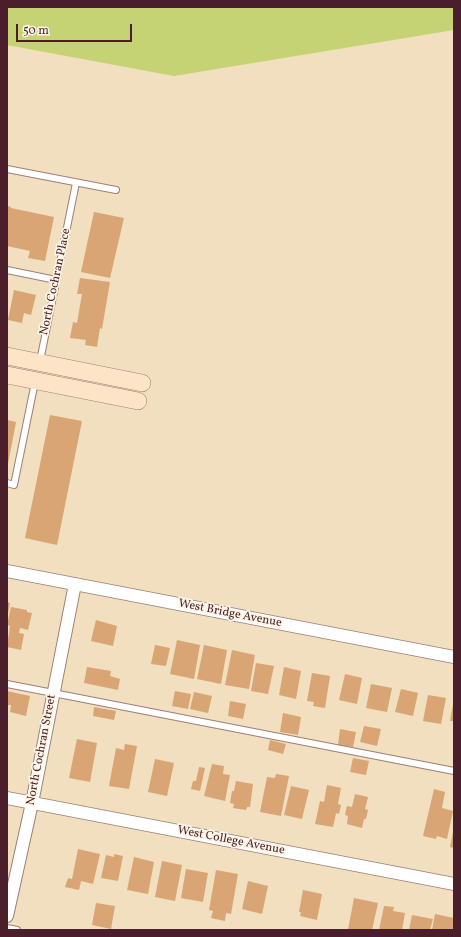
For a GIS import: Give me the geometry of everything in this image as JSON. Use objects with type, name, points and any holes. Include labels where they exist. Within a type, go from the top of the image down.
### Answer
[{"type":"street","points":[[7,356],[142,383]]},
{"type":"street","name":"North Cochran Place","points":[[36,381],[39,362]]},
{"type":"street","points":[[7,375],[138,401]]},
{"type":"street","name":"West Bridge Avenue","points":[[7,571],[454,657]]},
{"type":"street","name":"North Cochran Street","points":[[7,916],[32,802],[75,584]]},
{"type":"street","name":"West College Avenue","points":[[7,798],[454,884]]},
{"type":"lane","points":[[7,169],[116,190]]},
{"type":"lane","name":"North Cochran Place","points":[[39,362],[76,183]]},
{"type":"lane","points":[[7,270],[56,280]]},
{"type":"lane","points":[[7,483],[14,485],[36,381]]},
{"type":"lane","points":[[7,684],[454,771]]},
{"type":"lane","points":[[7,928],[18,930]]},
{"type":"green space","points":[[7,7],[454,7],[454,30],[174,76],[7,45]]},
{"type":"building","points":[[7,206],[54,217],[45,261],[28,258],[30,251],[7,246]]},
{"type":"building","points":[[94,212],[124,218],[110,278],[81,272]]},
{"type":"building","points":[[80,278],[110,282],[102,329],[100,328],[97,347],[85,345],[86,340],[70,338],[73,322],[77,323],[82,294],[77,294]]},
{"type":"building","points":[[14,290],[36,295],[31,315],[24,313],[22,323],[8,320]]},
{"type":"building","points":[[50,415],[82,421],[57,545],[25,538]]},
{"type":"building","points":[[7,420],[16,422],[8,464],[7,464]]},
{"type":"building","points":[[7,602],[10,603],[8,614],[7,614]]},
{"type":"building","points":[[11,607],[27,610],[27,612],[32,613],[28,630],[20,628],[19,633],[24,634],[21,650],[7,647],[10,626],[7,625]]},
{"type":"building","points":[[96,620],[117,626],[113,646],[91,641]]},
{"type":"building","points":[[177,640],[200,645],[194,679],[170,674]]},
{"type":"building","points":[[155,645],[170,648],[166,666],[151,664]]},
{"type":"building","points":[[204,645],[227,650],[221,684],[197,679]]},
{"type":"building","points":[[232,650],[255,655],[249,689],[225,685]]},
{"type":"building","points":[[256,663],[274,666],[268,694],[251,691]]},
{"type":"building","points":[[87,667],[111,671],[110,676],[120,679],[118,690],[84,683]]},
{"type":"building","points":[[284,667],[301,671],[296,699],[279,695]]},
{"type":"building","points":[[312,673],[330,676],[325,708],[313,706],[314,702],[307,701]]},
{"type":"building","points":[[345,674],[362,678],[357,704],[339,700]]},
{"type":"building","points":[[371,684],[392,688],[387,712],[366,708]]},
{"type":"building","points":[[401,689],[418,693],[413,716],[395,712]]},
{"type":"building","points":[[7,691],[30,696],[26,716],[10,712],[11,705],[7,705]]},
{"type":"building","points":[[175,691],[191,694],[188,709],[172,706]]},
{"type":"building","points":[[194,692],[212,696],[208,713],[190,709]]},
{"type":"building","points":[[428,695],[446,698],[441,724],[423,721]]},
{"type":"building","points":[[230,701],[246,704],[243,719],[228,716]]},
{"type":"building","points":[[453,704],[454,721],[450,721]]},
{"type":"building","points":[[94,707],[116,711],[114,720],[93,716]]},
{"type":"building","points":[[283,713],[301,717],[298,735],[280,732]]},
{"type":"building","points":[[364,726],[381,729],[377,746],[360,742]]},
{"type":"building","points":[[340,729],[356,732],[353,747],[338,745]]},
{"type":"building","points":[[77,739],[97,743],[90,782],[69,778]]},
{"type":"building","points":[[270,740],[286,744],[283,754],[268,750]]},
{"type":"building","points":[[125,744],[137,746],[129,789],[109,786],[116,748],[124,750]]},
{"type":"building","points":[[353,758],[369,761],[366,775],[350,772]]},
{"type":"building","points":[[155,759],[174,763],[167,796],[148,792]]},
{"type":"building","points":[[212,764],[224,766],[223,774],[230,775],[225,801],[204,796]]},
{"type":"building","points":[[199,767],[205,768],[200,791],[191,789],[193,781],[196,781]]},
{"type":"building","points":[[276,774],[289,776],[281,816],[260,812],[267,777],[275,778]]},
{"type":"building","points":[[236,781],[253,784],[250,807],[247,807],[246,810],[233,808],[234,804],[230,803],[232,791],[234,791]]},
{"type":"building","points":[[327,785],[341,788],[338,804],[341,805],[339,814],[336,813],[333,827],[315,824],[320,801],[324,802]]},
{"type":"building","points":[[291,786],[309,790],[302,819],[284,815]]},
{"type":"building","points":[[434,789],[445,792],[442,808],[453,811],[447,839],[437,836],[436,839],[423,836]]},
{"type":"building","points":[[355,794],[368,797],[365,809],[368,810],[362,828],[347,824],[348,816],[345,815],[347,806],[352,807]]},
{"type":"building","points":[[454,832],[454,848],[450,847]]},
{"type":"building","points":[[78,849],[100,854],[93,884],[81,881],[79,890],[65,887],[68,878],[72,879]]},
{"type":"building","points":[[114,854],[123,856],[118,881],[101,878],[106,855],[114,857]]},
{"type":"building","points":[[134,857],[154,862],[148,894],[127,890]]},
{"type":"building","points":[[162,861],[182,865],[175,901],[155,897]]},
{"type":"building","points":[[186,869],[208,873],[203,902],[181,898]]},
{"type":"building","points":[[216,870],[238,874],[231,914],[226,913],[225,921],[211,918],[213,911],[209,910]]},
{"type":"building","points":[[248,881],[268,886],[262,914],[242,909]]},
{"type":"building","points":[[303,890],[322,894],[317,920],[300,916],[301,912],[299,912]]},
{"type":"building","points":[[354,898],[378,903],[372,930],[348,930]]},
{"type":"building","points":[[96,903],[115,906],[111,929],[92,925]]},
{"type":"building","points":[[384,906],[394,907],[393,911],[405,913],[402,930],[379,930]]},
{"type":"building","points":[[435,914],[454,918],[454,930],[432,930]]},
{"type":"building","points":[[412,915],[433,919],[430,930],[409,930]]}]
